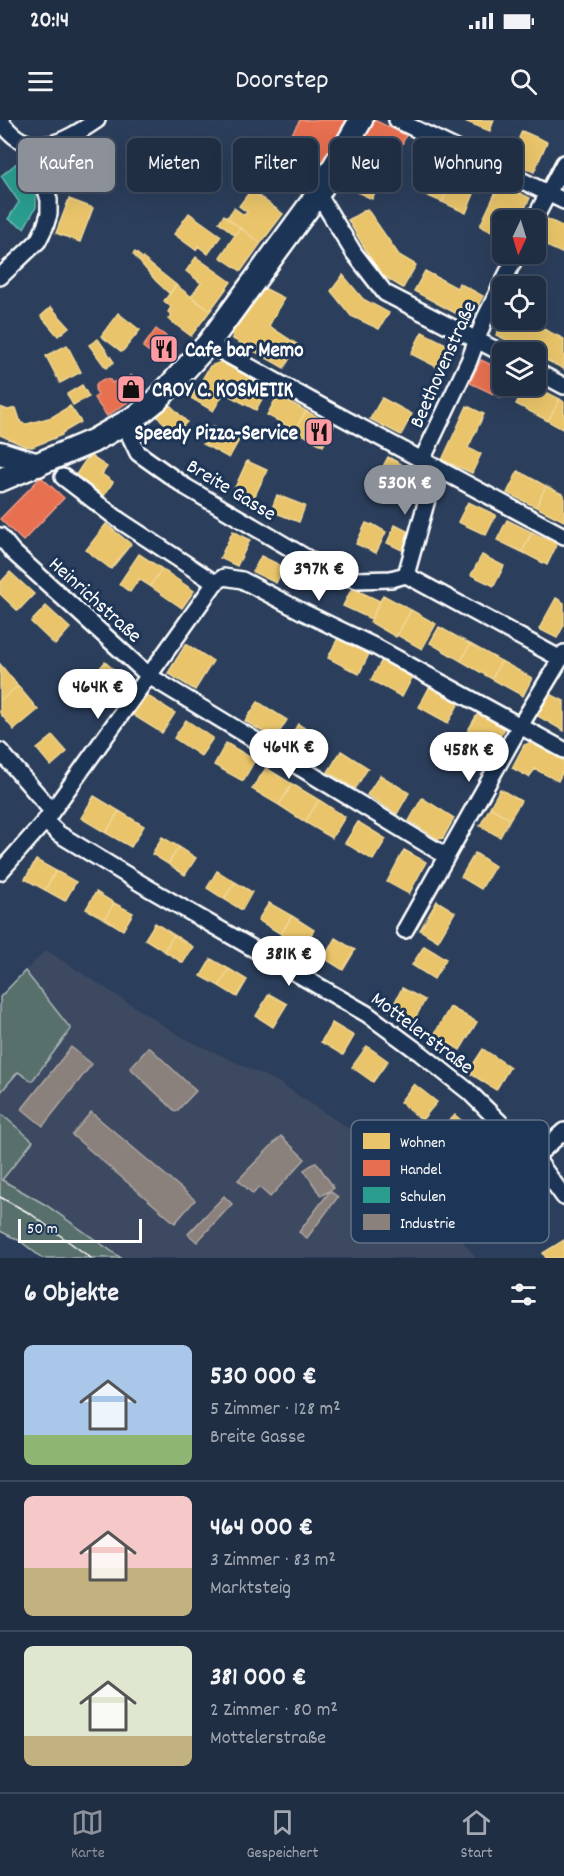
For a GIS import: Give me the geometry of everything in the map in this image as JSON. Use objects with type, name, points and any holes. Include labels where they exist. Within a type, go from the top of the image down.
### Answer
[{"type":"main road","points":[[0,480],[93,441],[124,424],[157,400],[208,344],[318,194],[361,120]]},
{"type":"main road","points":[[0,453],[38,465]]},
{"type":"street","points":[[0,120],[18,139]]},
{"type":"street","points":[[70,138],[98,120]]},
{"type":"street","points":[[398,120],[564,201]]},
{"type":"street","points":[[540,210],[564,164]]},
{"type":"street","points":[[0,277],[38,241],[45,227],[50,206],[46,192]]},
{"type":"street","points":[[318,194],[354,254],[386,293],[492,348]]},
{"type":"street","name":"Beethovenstraße","points":[[429,464],[485,318],[512,264]]},
{"type":"street","points":[[208,344],[564,536]]},
{"type":"street","points":[[546,376],[564,386]]},
{"type":"street","name":"Breite Gasse","points":[[124,424],[138,453],[186,488],[324,568],[357,580],[392,579],[406,575]]},
{"type":"street","points":[[405,930],[562,656],[406,575],[429,464]]},
{"type":"street","points":[[63,477],[119,520],[215,583]]},
{"type":"street","name":"Heinrichstraße","points":[[0,536],[13,552],[149,676],[446,856]]},
{"type":"street","points":[[0,872],[49,816],[215,583],[224,577],[242,580],[376,647],[564,750]]},
{"type":"street","name":"Mottelerstraße","points":[[0,751],[49,816],[59,834],[367,1014],[468,1091],[497,1120]]},
{"type":"street","points":[[549,1144],[564,1131]]},
{"type":"street","name":"Mottelerstraße","points":[[549,1176],[564,1197]]},
{"type":"shaded area","points":[[46,950],[182,1037],[278,1082],[351,1130],[351,1243],[464,1243],[476,1258],[121,1258],[46,1205],[2,1180],[33,1141],[0,1113],[0,1093],[18,1072],[32,1080],[71,1029],[25,971]]},
{"type":"green space","points":[[25,971],[71,1029],[32,1081],[18,1072],[0,1093],[0,997]]},
{"type":"green space","points":[[0,1113],[33,1141],[2,1180],[46,1205],[121,1258],[42,1258],[20,1241],[0,1231]]},
{"type":"building: Wohnen","points":[[462,120],[494,120],[490,131]]},
{"type":"building: Wohnen","points":[[522,131],[547,142],[534,172],[523,167],[523,138],[519,138]]},
{"type":"building: Wohnen","points":[[250,192],[254,192],[283,214],[261,243],[227,218],[234,208],[244,215],[247,212],[239,206]]},
{"type":"building: Wohnen","points":[[358,192],[375,192],[372,199]]},
{"type":"building: Wohnen","points":[[419,192],[447,192],[442,202]]},
{"type":"building: Wohnen","points":[[447,192],[475,192],[466,213],[442,202]]},
{"type":"building: Wohnen","points":[[496,192],[518,192],[530,198],[524,210],[492,210],[492,232],[480,226]]},
{"type":"building: Wohnen","points":[[69,199],[93,208],[80,242],[56,233]]},
{"type":"building: Wohnen","points":[[367,209],[399,255],[416,265],[403,288],[380,274],[348,220]]},
{"type":"building: Wohnen","points":[[189,213],[221,236],[208,254],[198,246],[196,250],[174,234]]},
{"type":"building: Wohnen","points":[[224,215],[240,228],[235,235],[219,222]]},
{"type":"building: Wohnen","points":[[546,218],[564,227],[564,254],[546,246]]},
{"type":"building: Wohnen","points":[[240,228],[261,243],[241,271],[220,257]]},
{"type":"building: Wohnen","points":[[135,252],[176,285],[170,294],[133,254]]},
{"type":"building: Wohnen","points":[[196,257],[231,282],[210,311],[191,297],[201,283],[186,271]]},
{"type":"building: Wohnen","points":[[425,271],[457,288],[459,283],[483,296],[470,321],[414,291]]},
{"type":"building: Wohnen","points":[[343,275],[363,299],[389,313],[379,329],[351,316],[331,291]]},
{"type":"building: Wohnen","points":[[176,285],[210,311],[191,336],[168,319],[172,315],[168,312],[171,307],[164,301]]},
{"type":"building: Wohnen","points":[[260,286],[284,298],[269,326],[298,345],[284,368],[233,339],[232,333]]},
{"type":"building: Wohnen","points":[[51,307],[69,327],[58,336],[41,316]]},
{"type":"building: Wohnen","points":[[118,313],[140,330],[122,352],[101,336]]},
{"type":"building: Wohnen","points":[[499,330],[546,330],[564,339],[564,369],[546,360],[546,342],[510,342],[496,335]]},
{"type":"building: Wohnen","points":[[422,332],[454,348],[443,370],[411,354]]},
{"type":"building: Wohnen","points":[[98,339],[114,362],[106,368],[89,345]]},
{"type":"building: Wohnen","points":[[67,345],[81,372],[60,383],[46,356]]},
{"type":"building: Wohnen","points":[[221,362],[268,388],[256,410],[224,393],[213,411],[191,398],[210,366]]},
{"type":"building: Wohnen","points":[[82,385],[89,397],[73,405],[67,394]]},
{"type":"building: Wohnen","points":[[546,392],[560,399],[548,421],[516,404],[520,396],[546,396]]},
{"type":"building: Wohnen","points":[[278,395],[306,411],[295,430],[267,415]]},
{"type":"building: Wohnen","points":[[382,398],[412,414],[401,435],[370,419]]},
{"type":"building: Wohnen","points":[[560,399],[564,402],[564,430],[548,421]]},
{"type":"building: Wohnen","points":[[168,403],[187,422],[175,434],[156,415]]},
{"type":"building: Wohnen","points":[[70,406],[81,422],[62,435],[32,447],[0,435],[0,407],[8,410],[16,408],[21,423],[27,424],[52,417]]},
{"type":"building: Wohnen","points":[[467,406],[484,414],[468,448],[481,454],[472,473],[442,460]]},
{"type":"building: Wohnen","points":[[306,411],[334,426],[323,446],[295,430]]},
{"type":"building: Wohnen","points":[[213,426],[239,440],[229,458],[203,444]]},
{"type":"building: Wohnen","points":[[89,455],[107,467],[102,474],[113,482],[104,496],[75,476]]},
{"type":"building: Wohnen","points":[[388,457],[419,474],[404,502],[373,485]]},
{"type":"building: Wohnen","points":[[247,461],[267,470],[252,502],[233,492]]},
{"type":"building: Wohnen","points":[[518,471],[546,486],[536,507],[507,493]]},
{"type":"building: Wohnen","points":[[546,486],[564,495],[564,521],[536,507]]},
{"type":"building: Wohnen","points":[[277,495],[305,506],[299,522],[271,511]]},
{"type":"building: Wohnen","points":[[468,502],[496,515],[486,535],[458,522]]},
{"type":"building: Wohnen","points":[[507,520],[532,532],[522,552],[497,540]]},
{"type":"building: Wohnen","points":[[366,523],[386,532],[376,553],[356,544]]},
{"type":"building: Wohnen","points":[[106,524],[131,544],[111,569],[86,550]]},
{"type":"building: Wohnen","points":[[395,525],[411,533],[404,551],[387,543]]},
{"type":"building: Wohnen","points":[[233,531],[250,540],[237,566],[220,558]]},
{"type":"building: Wohnen","points":[[532,532],[557,544],[547,565],[522,552]]},
{"type":"building: Wohnen","points":[[139,554],[162,569],[150,586],[139,579],[130,592],[119,584]]},
{"type":"building: Wohnen","points":[[482,555],[504,566],[494,586],[471,575]]},
{"type":"building: Wohnen","points":[[261,556],[284,567],[276,583],[253,572]]},
{"type":"building: Wohnen","points":[[162,569],[194,591],[182,608],[150,586]]},
{"type":"building: Wohnen","points":[[10,572],[34,594],[18,611],[0,594],[0,583]]},
{"type":"building: Wohnen","points":[[352,588],[380,601],[371,619],[343,606]]},
{"type":"building: Wohnen","points":[[383,595],[411,610],[396,637],[370,622]]},
{"type":"building: Wohnen","points":[[556,598],[564,603],[564,625],[557,638],[539,629]]},
{"type":"building: Wohnen","points":[[46,606],[70,628],[55,645],[31,622]]},
{"type":"building: Wohnen","points":[[411,610],[436,624],[422,649],[397,635]]},
{"type":"building: Wohnen","points":[[439,627],[470,644],[461,661],[430,643]]},
{"type":"building: Wohnen","points":[[338,638],[369,654],[359,674],[328,658]]},
{"type":"building: Wohnen","points":[[186,644],[213,661],[195,690],[168,673]]},
{"type":"building: Wohnen","points":[[470,644],[501,661],[492,679],[461,661]]},
{"type":"building: Wohnen","points":[[382,660],[413,676],[402,697],[371,680]]},
{"type":"building: Wohnen","points":[[501,661],[532,678],[523,696],[492,679]]},
{"type":"building: Wohnen","points":[[105,662],[132,685],[116,704],[89,681]]},
{"type":"building: Wohnen","points":[[0,664],[18,686],[0,701]]},
{"type":"building: Wohnen","points":[[18,686],[38,710],[14,730],[0,713],[0,701]]},
{"type":"building: Wohnen","points":[[430,686],[459,703],[448,723],[419,707]]},
{"type":"building: Wohnen","points":[[548,693],[564,701],[564,731],[536,715]]},
{"type":"building: Wohnen","points":[[146,695],[175,713],[162,733],[133,715]]},
{"type":"building: Wohnen","points":[[258,702],[287,720],[275,739],[245,721]]},
{"type":"building: Wohnen","points":[[478,713],[505,728],[494,747],[467,732]]},
{"type":"building: Wohnen","points":[[186,720],[213,738],[201,756],[174,738]]},
{"type":"building: Wohnen","points":[[298,724],[328,743],[315,764],[285,745]]},
{"type":"building: Wohnen","points":[[53,736],[67,752],[51,766],[37,749]]},
{"type":"building: Wohnen","points":[[532,742],[564,761],[564,769],[558,781],[535,769],[529,777],[512,768],[524,745]]},
{"type":"building: Wohnen","points":[[226,743],[255,760],[243,781],[214,765]]},
{"type":"building: Wohnen","points":[[341,751],[368,768],[355,789],[328,772]]},
{"type":"building: Wohnen","points":[[266,768],[292,784],[279,805],[252,789]]},
{"type":"building: Wohnen","points":[[380,775],[409,793],[397,814],[367,795]]},
{"type":"building: Wohnen","points":[[292,784],[319,800],[305,822],[279,805]]},
{"type":"building: Wohnen","points":[[500,789],[521,801],[510,819],[490,807]]},
{"type":"building: Wohnen","points":[[94,796],[119,811],[106,833],[81,818]]},
{"type":"building: Wohnen","points":[[422,798],[454,818],[443,838],[438,839],[409,821]]},
{"type":"building: Wohnen","points":[[319,800],[345,817],[332,838],[305,822]]},
{"type":"building: Wohnen","points":[[490,807],[510,819],[500,837],[480,826]]},
{"type":"building: Wohnen","points":[[119,811],[144,826],[131,847],[106,833]]},
{"type":"building: Wohnen","points":[[358,822],[386,839],[373,860],[345,843]]},
{"type":"building: Wohnen","points":[[162,837],[179,847],[168,864],[152,854]]},
{"type":"building: Wohnen","points":[[179,847],[196,858],[185,875],[168,864]]},
{"type":"building: Wohnen","points":[[404,850],[426,862],[409,894],[387,882]]},
{"type":"building: Wohnen","points":[[475,853],[495,866],[481,889],[461,877]]},
{"type":"building: Wohnen","points":[[36,860],[56,871],[45,890],[25,879]]},
{"type":"building: Wohnen","points":[[56,871],[76,882],[65,901],[45,890]]},
{"type":"building: Wohnen","points":[[217,871],[235,882],[224,899],[207,888]]},
{"type":"building: Wohnen","points":[[235,882],[252,892],[242,910],[224,899]]},
{"type":"building: Wohnen","points":[[96,892],[114,903],[105,919],[86,909]]},
{"type":"building: Wohnen","points":[[437,901],[455,912],[438,941],[420,930]]},
{"type":"building: Wohnen","points":[[114,903],[133,913],[123,930],[105,919]]},
{"type":"building: Wohnen","points":[[269,903],[292,916],[281,934],[258,920]]},
{"type":"building: Wohnen","points":[[292,916],[314,930],[303,948],[281,934]]},
{"type":"building: Wohnen","points":[[155,923],[174,935],[164,951],[145,939]]},
{"type":"building: Wohnen","points":[[174,935],[193,947],[183,963],[164,951]]},
{"type":"building: Wohnen","points":[[335,938],[355,950],[343,970],[324,958]]},
{"type":"building: Wohnen","points":[[424,946],[446,959],[434,979],[412,965]]},
{"type":"building: Wohnen","points":[[211,959],[229,969],[219,986],[201,976]]},
{"type":"building: Wohnen","points":[[229,969],[247,980],[237,997],[219,986]]},
{"type":"building: Wohnen","points":[[402,988],[425,1000],[412,1024],[390,1012]]},
{"type":"building: Wohnen","points":[[269,994],[287,1004],[273,1027],[256,1016]]},
{"type":"building: Wohnen","points":[[450,1007],[477,1022],[460,1050],[434,1035]]},
{"type":"building: Wohnen","points":[[332,1023],[354,1036],[343,1055],[321,1042]]},
{"type":"building: Wohnen","points":[[367,1046],[388,1061],[373,1082],[352,1067]]},
{"type":"building: Wohnen","points":[[483,1049],[510,1067],[496,1090],[468,1072]]},
{"type":"building: Wohnen","points":[[414,1084],[437,1102],[422,1120],[400,1102]]},
{"type":"building: Wohnen","points":[[455,1115],[461,1120],[450,1120]]},
{"type":"building: Wohnen","points":[[564,1240],[564,1258],[546,1258],[543,1253]]},
{"type":"building: Handel","points":[[300,120],[348,120],[337,138],[330,138],[330,150],[321,165],[318,163],[318,138],[290,138]]},
{"type":"building: Handel","points":[[370,120],[406,135],[401,147],[401,138],[362,138]]},
{"type":"building: Handel","points":[[156,329],[177,344],[163,362],[143,347]]},
{"type":"building: Handel","points":[[481,360],[492,365],[492,393],[470,383]]},
{"type":"building: Handel","points":[[131,375],[143,392],[107,416],[94,398],[98,395],[95,389],[97,383],[104,379],[112,383],[120,379],[121,382]]},
{"type":"building: Handel","points":[[41,477],[64,498],[23,541],[0,519]]},
{"type":"building: Schulen","points":[[17,163],[18,192],[34,192],[36,195],[36,207],[24,228],[8,219],[19,202],[1,176]]},
{"type":"building: Industrie","points":[[71,1047],[92,1064],[43,1126],[22,1109]]},
{"type":"building: Industrie","points":[[149,1047],[196,1091],[176,1112],[130,1068]]},
{"type":"building: Industrie","points":[[91,1112],[195,1200],[175,1223],[72,1135]]},
{"type":"building: Industrie","points":[[281,1136],[305,1159],[270,1197],[259,1187],[253,1194],[238,1180]]},
{"type":"building: Industrie","points":[[316,1162],[334,1188],[321,1196],[304,1170]]},
{"type":"building: Industrie","points":[[330,1191],[338,1197],[307,1238],[299,1232]]},
{"type":"building: Industrie","points":[[224,1196],[232,1204],[197,1242],[188,1234]]},
{"type":"tram line","points":[[0,1197],[31,1214],[91,1258]]},
{"type":"place","name":"Cafe bar Memo","points":[[164,349]]},
{"type":"place","name":"CROY C. KOSMETIK","points":[[131,389]]},
{"type":"place","name":"Speedy Pizza-Service","points":[[319,432]]}]
